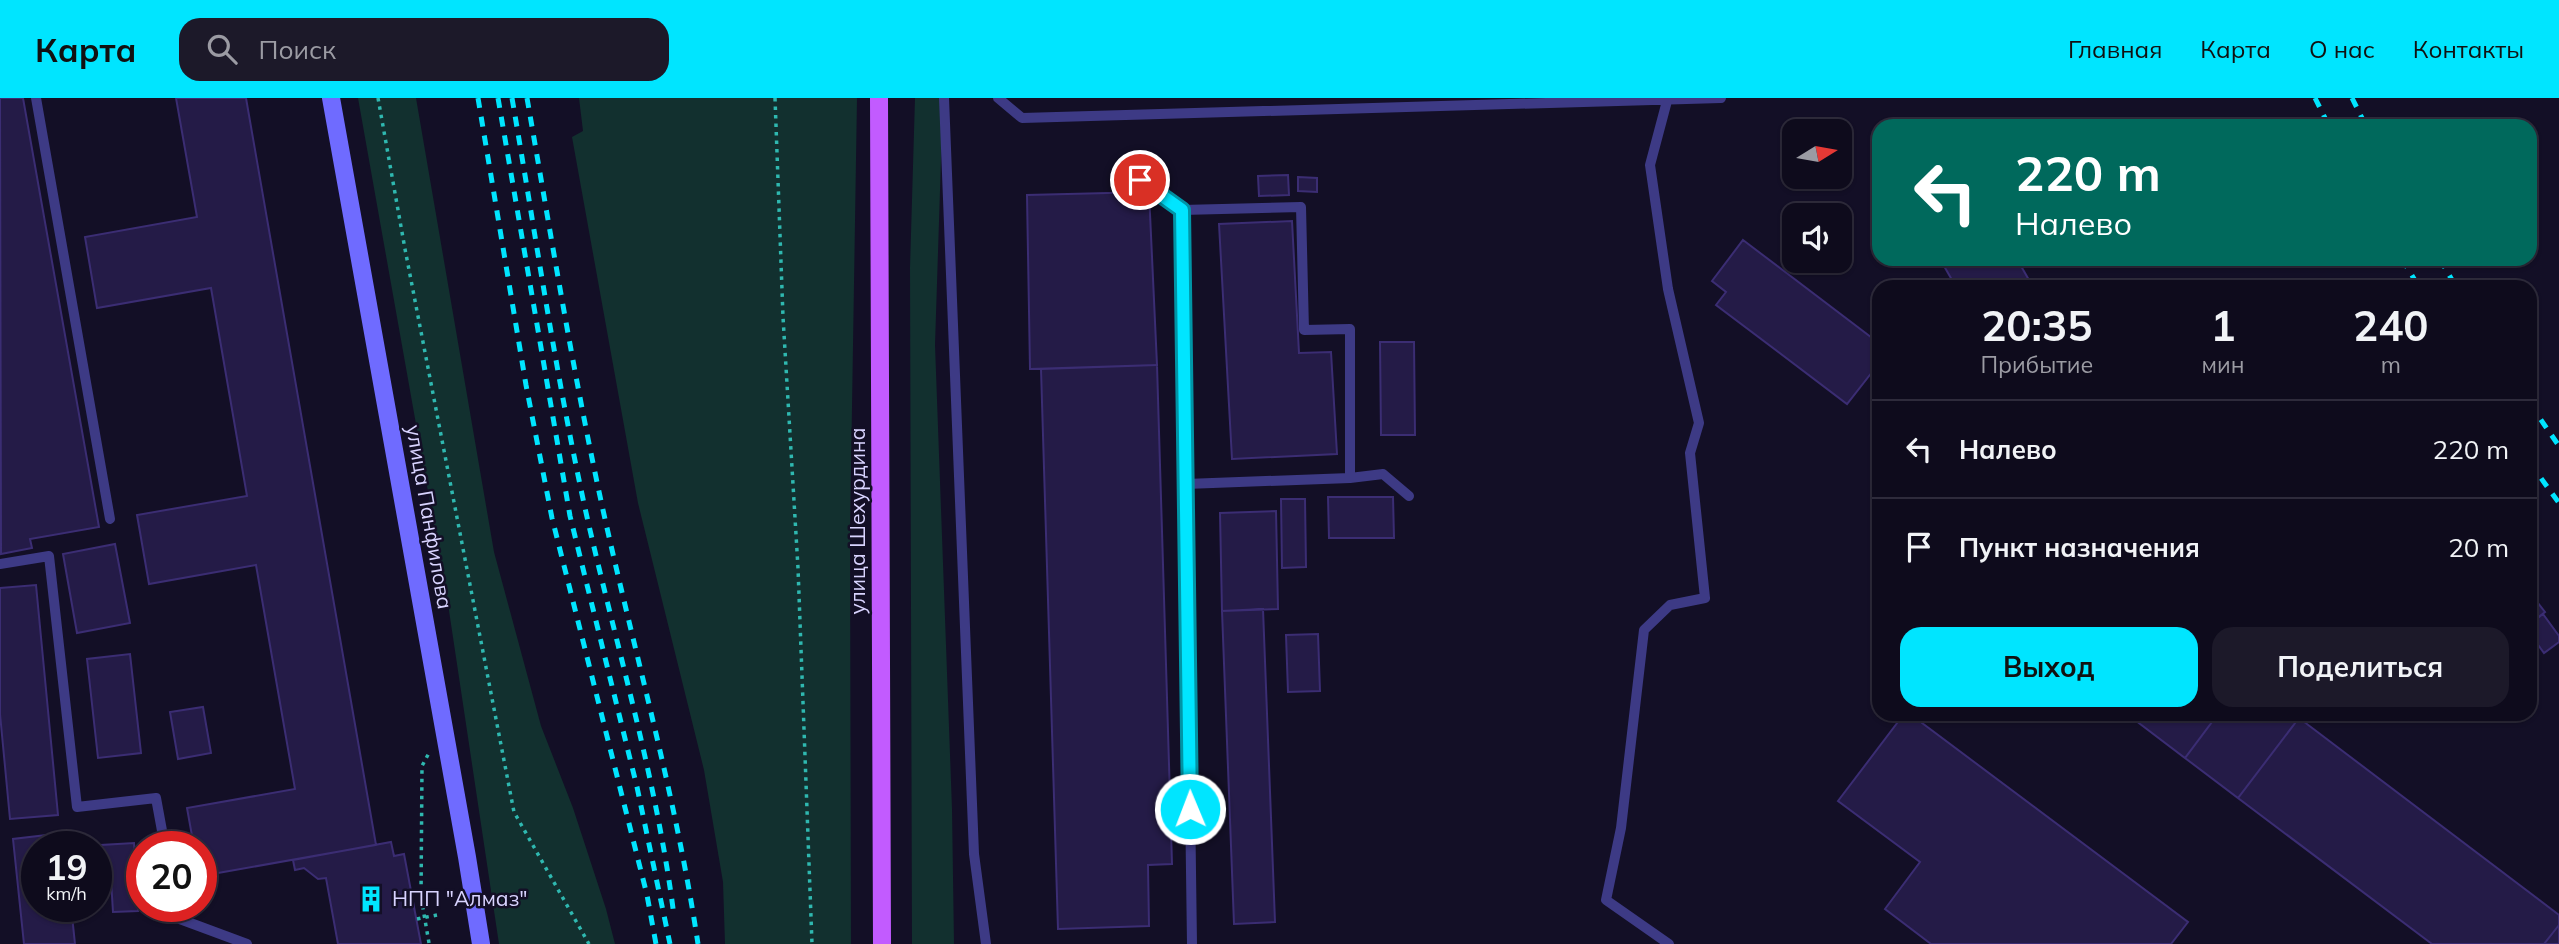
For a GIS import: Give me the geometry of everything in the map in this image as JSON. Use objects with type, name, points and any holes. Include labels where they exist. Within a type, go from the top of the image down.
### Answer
[{"type":"main road","name":"улица Панфилова","points":[[331,98],[481,944]]},
{"type":"main road","name":"улица Шехурдина","points":[[879,98],[882,944]]},
{"type":"lane","points":[[36,98],[110,519]]},
{"type":"lane","points":[[944,98],[974,840],[986,944]]},
{"type":"lane","points":[[998,98],[1022,118],[1721,98]]},
{"type":"lane","points":[[1667,101],[1650,165],[1668,289],[1699,424],[1689,453],[1705,598],[1670,605],[1644,630],[1622,828],[1606,900],[1669,944]]},
{"type":"lane","points":[[1140,180],[1182,210],[1301,207],[1304,330],[1350,329],[1350,478]]},
{"type":"lane","points":[[1182,210],[1192,944]]},
{"type":"lane","points":[[1186,484],[1350,478],[1383,474],[1409,496]]},
{"type":"lane","points":[[0,564],[49,556],[77,807],[156,798],[161,831]]},
{"type":"lane","points":[[188,922],[247,944]]},
{"type":"path","points":[[378,98],[514,812],[589,944]]},
{"type":"path","points":[[775,98],[783,317],[799,568],[812,944]]},
{"type":"path","points":[[428,740],[430,753],[422,766],[421,897],[429,943]]},
{"type":"path","points":[[416,919],[437,915]]},
{"type":"green space","points":[[358,98],[416,98],[494,552],[541,726],[573,808],[615,944],[499,944],[448,604]]},
{"type":"green space","points":[[579,98],[857,98],[850,531],[851,944],[725,944],[723,882],[704,770],[638,503],[572,137],[583,131]]},
{"type":"green space","points":[[915,98],[943,98],[935,345],[952,809],[954,944],[912,944],[910,268]]},
{"type":"building","points":[[0,98],[23,98],[99,527],[30,539],[32,548],[1,554]]},
{"type":"building","points":[[176,98],[246,98],[376,845],[217,873],[217,831],[191,831],[187,808],[295,789],[256,565],[149,584],[137,515],[247,496],[211,288],[97,308],[85,237],[197,217]]},
{"type":"building","points":[[1288,175],[1289,195],[1259,196],[1258,176]]},
{"type":"building","points":[[1298,177],[1317,178],[1317,192],[1298,191]]},
{"type":"building","points":[[1149,192],[1157,365],[1030,369],[1027,195]]},
{"type":"building","points":[[1292,221],[1299,353],[1331,352],[1337,454],[1232,459],[1219,224]]},
{"type":"building","points":[[1743,240],[1782,270],[1782,273],[1786,273],[1872,338],[1872,372],[1847,404],[1716,305],[1726,292],[1712,281]]},
{"type":"building","points":[[1944,266],[2021,266],[2029,280],[1952,280]]},
{"type":"building","points":[[1380,342],[1414,342],[1415,435],[1381,435]]},
{"type":"building","points":[[1157,365],[1172,864],[1148,865],[1149,926],[1058,929],[1041,369]]},
{"type":"building","points":[[1328,497],[1393,497],[1394,538],[1329,538]]},
{"type":"building","points":[[1281,499],[1305,499],[1306,567],[1282,568]]},
{"type":"building","points":[[1276,511],[1278,609],[1222,611],[1220,513]]},
{"type":"building","points":[[115,544],[130,623],[77,633],[63,554]]},
{"type":"building","points":[[36,585],[58,815],[10,819],[0,714],[0,588]]},
{"type":"building","points":[[2537,602],[2545,612],[2537,618]]},
{"type":"building","points":[[1263,609],[1275,922],[1234,924],[1222,611]]},
{"type":"building","points":[[2543,614],[2559,636],[2559,642],[2544,653],[2537,644],[2537,619]]},
{"type":"building","points":[[1318,634],[1320,691],[1288,692],[1286,635]]},
{"type":"building","points":[[130,654],[141,753],[98,758],[87,659]]},
{"type":"building","points":[[203,707],[211,753],[178,759],[170,712]]},
{"type":"building","points":[[1899,721],[1919,721],[2188,922],[2171,944],[1931,944],[1885,909],[1920,862],[1838,801]]},
{"type":"building","points":[[2136,721],[2213,721],[2185,758]]},
{"type":"building","points":[[2213,721],[2297,721],[2238,798],[2185,758]]},
{"type":"building","points":[[2297,721],[2303,721],[2559,915],[2559,925],[2544,944],[2432,944],[2238,798]]},
{"type":"building","points":[[21,838],[21,915],[13,839]]},
{"type":"building","name":"НПП \"Алмаз\"","points":[[391,842],[394,856],[404,854],[421,944],[338,944],[326,878],[318,879],[304,868],[295,870],[293,860]]},
{"type":"building","points":[[126,843],[126,911],[113,912],[112,844]]},
{"type":"building","points":[[22,922],[73,922],[75,944],[24,944]]},
{"type":"building","points":[[2559,925],[2559,944],[2544,944]]},
{"type":"railway","points":[[478,98],[526,385],[552,518],[647,895],[656,944]]},
{"type":"railway","points":[[498,98],[570,516],[637,787],[670,944]]},
{"type":"railway","points":[[512,98],[576,465],[647,765],[674,916]]},
{"type":"railway","points":[[527,98],[592,459],[667,780],[698,944]]},
{"type":"railway","points":[[2315,98],[2326,119]]},
{"type":"railway","points":[[2352,98],[2362,119]]},
{"type":"railway","points":[[2406,266],[2415,280]]},
{"type":"railway","points":[[2444,266],[2452,280]]},
{"type":"railway","points":[[2537,414],[2559,446]]},
{"type":"railway","points":[[2537,473],[2559,503]]},
{"type":"place","name":"НПП \"Алмаз\"","points":[[371,899]]},
{"type":"route","points":[[1140,180],[1182,210],[1190,809]]}]
